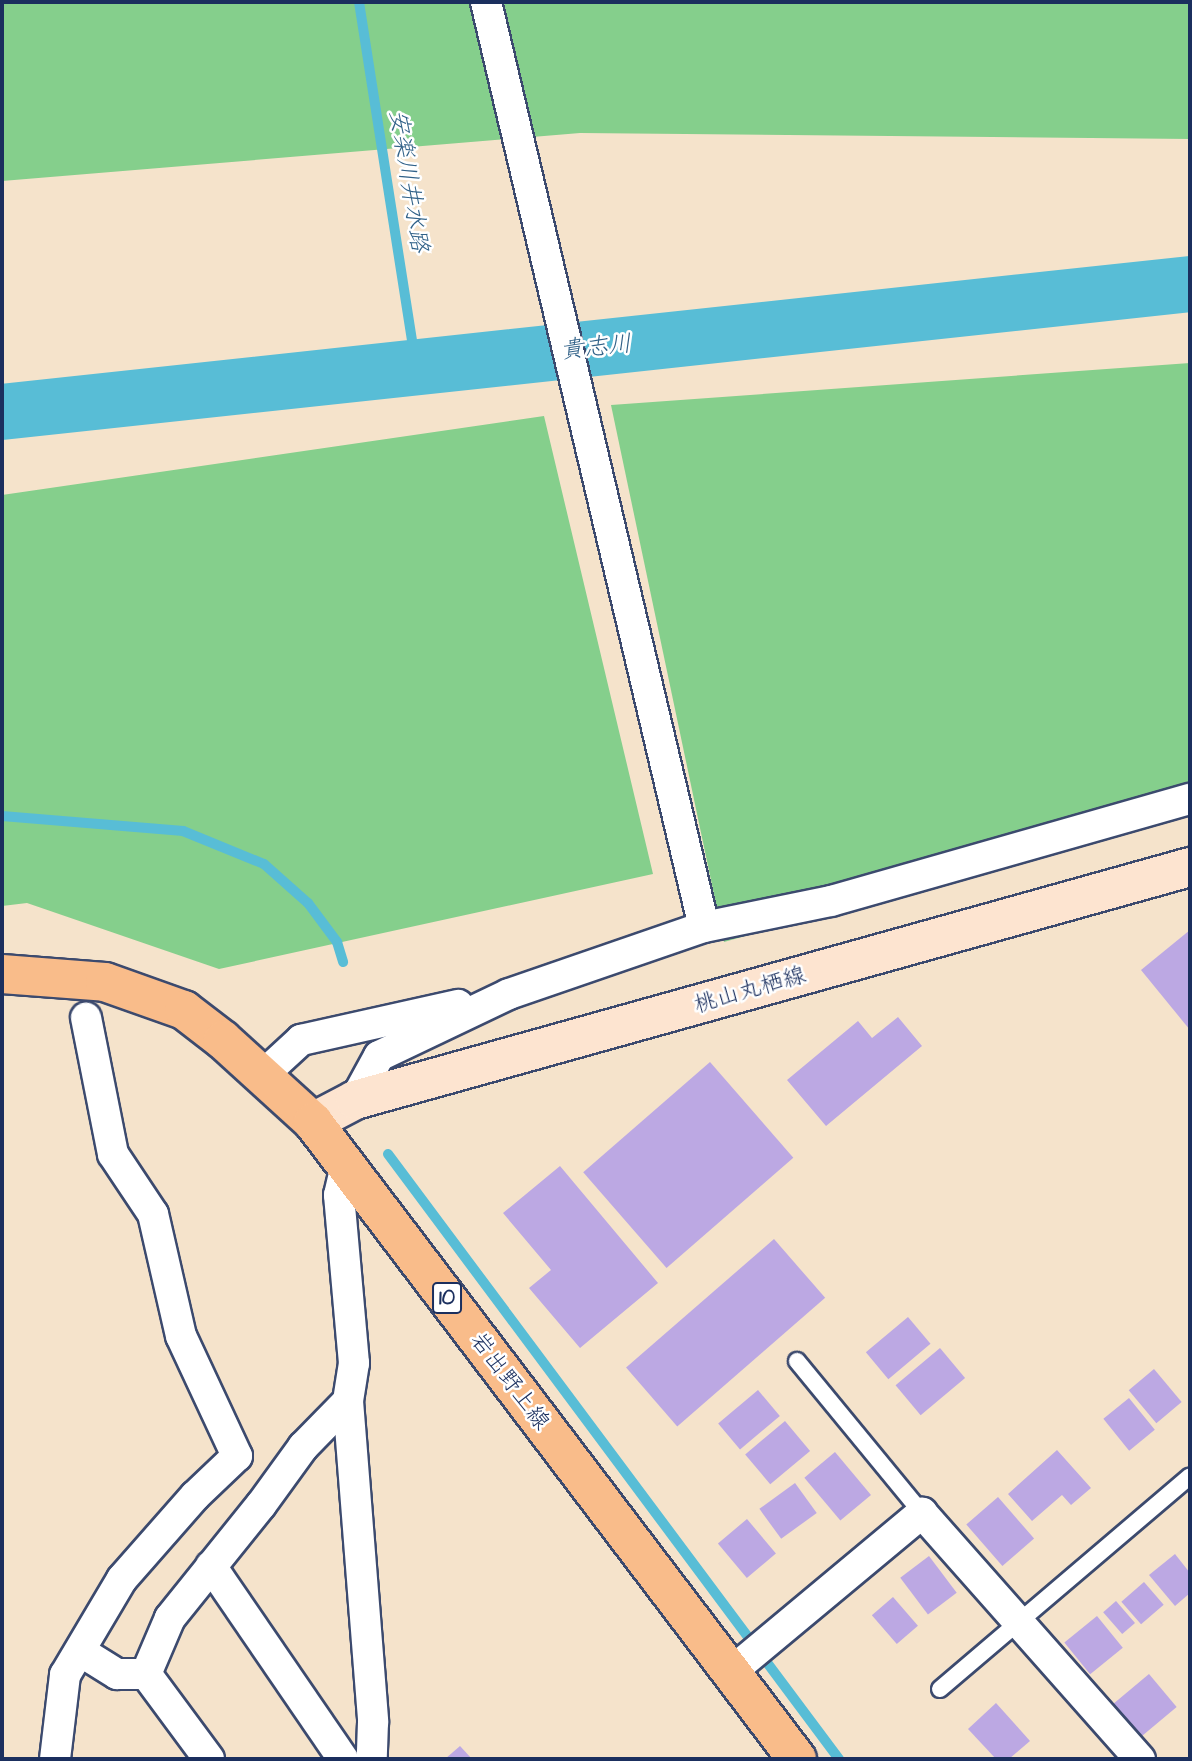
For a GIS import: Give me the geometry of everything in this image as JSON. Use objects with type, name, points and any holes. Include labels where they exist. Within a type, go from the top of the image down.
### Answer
[{"type":"main road","name":"桃山丸栖線","points":[[313,1122],[355,1100],[1190,867]]},
{"type":"main road","name":"岩出野上線","points":[[2,974],[105,982],[184,1010],[263,1074],[313,1122],[797,1759]]},
{"type":"street","points":[[486,2],[704,927]]},
{"type":"street","points":[[263,1074],[301,1040],[509,994],[704,927],[831,901],[1190,799]]},
{"type":"street","points":[[355,1100],[379,1056],[509,994]]},
{"type":"street","points":[[55,1759],[65,1675],[122,1579],[195,1496],[237,1456],[181,1336],[153,1214],[113,1154],[86,1018]]},
{"type":"street","points":[[346,1165],[339,1195],[354,1363],[348,1401],[373,1723],[372,1759]]},
{"type":"street","points":[[146,1674],[170,1618],[261,1505],[303,1447],[348,1401]]},
{"type":"street","points":[[731,1672],[922,1513],[1140,1759]]},
{"type":"street","points":[[211,1566],[343,1759]]},
{"type":"street","points":[[80,1651],[117,1674],[146,1674]]},
{"type":"street","points":[[146,1674],[209,1759]]},
{"type":"lane","points":[[797,1361],[922,1513]]},
{"type":"lane","points":[[940,1689],[1190,1476]]},
{"type":"green space","points":[[2,2],[1190,2],[1190,139],[580,133],[2,181]]},
{"type":"green space","points":[[1190,363],[1190,812],[724,942],[611,405]]},
{"type":"green space","points":[[544,416],[653,874],[219,969],[27,903],[2,906],[2,495]]},
{"type":"building","points":[[1190,930],[1190,1030],[1141,970]]},
{"type":"building","points":[[898,1017],[922,1046],[826,1126],[787,1080],[858,1021],[872,1038]]},
{"type":"building","points":[[710,1062],[793,1158],[667,1268],[583,1172]]},
{"type":"building","points":[[560,1166],[658,1283],[580,1348],[529,1288],[551,1270],[503,1213]]},
{"type":"building","points":[[774,1239],[825,1298],[677,1426],[626,1368]]},
{"type":"building","points":[[908,1317],[930,1344],[888,1379],[866,1352]]},
{"type":"building","points":[[940,1348],[965,1378],[921,1415],[896,1385]]},
{"type":"building","points":[[1154,1369],[1182,1402],[1156,1423],[1129,1390]]},
{"type":"building","points":[[758,1390],[780,1416],[740,1449],[718,1423]]},
{"type":"building","points":[[1129,1398],[1155,1430],[1129,1451],[1103,1419]]},
{"type":"building","points":[[785,1421],[810,1451],[770,1484],[745,1454]]},
{"type":"building","points":[[1057,1450],[1091,1488],[1071,1505],[1062,1495],[1032,1521],[1008,1494]]},
{"type":"building","points":[[835,1452],[871,1495],[840,1521],[804,1478]]},
{"type":"building","points":[[795,1483],[817,1513],[781,1539],[759,1509]]},
{"type":"building","points":[[998,1497],[1034,1539],[1002,1566],[966,1525]]},
{"type":"building","points":[[747,1519],[776,1553],[747,1578],[718,1543]]},
{"type":"building","points":[[1175,1554],[1190,1573],[1190,1593],[1175,1606],[1149,1575]]},
{"type":"building","points":[[929,1556],[957,1593],[928,1614],[900,1578]]},
{"type":"building","points":[[1144,1582],[1164,1605],[1141,1624],[1121,1602]]},
{"type":"building","points":[[893,1597],[918,1626],[897,1644],[872,1615]]},
{"type":"building","points":[[1116,1601],[1135,1623],[1122,1634],[1103,1612]]},
{"type":"building","points":[[1097,1616],[1123,1648],[1090,1674],[1064,1642]]},
{"type":"building","points":[[1149,1674],[1177,1707],[1140,1738],[1112,1705]]},
{"type":"building","points":[[996,1703],[1030,1741],[1009,1759],[996,1759],[968,1729]]},
{"type":"building","points":[[460,1746],[472,1759],[445,1759]]},
{"type":"waterway","name":"安楽川井水路","points":[[359,2],[416,367]]},
{"type":"waterway","name":"貴志川","points":[[2,412],[1190,284]]},
{"type":"waterway","points":[[2,816],[183,831],[264,864],[308,903],[337,942],[343,962]]},
{"type":"waterway","points":[[388,1154],[839,1759]]}]
